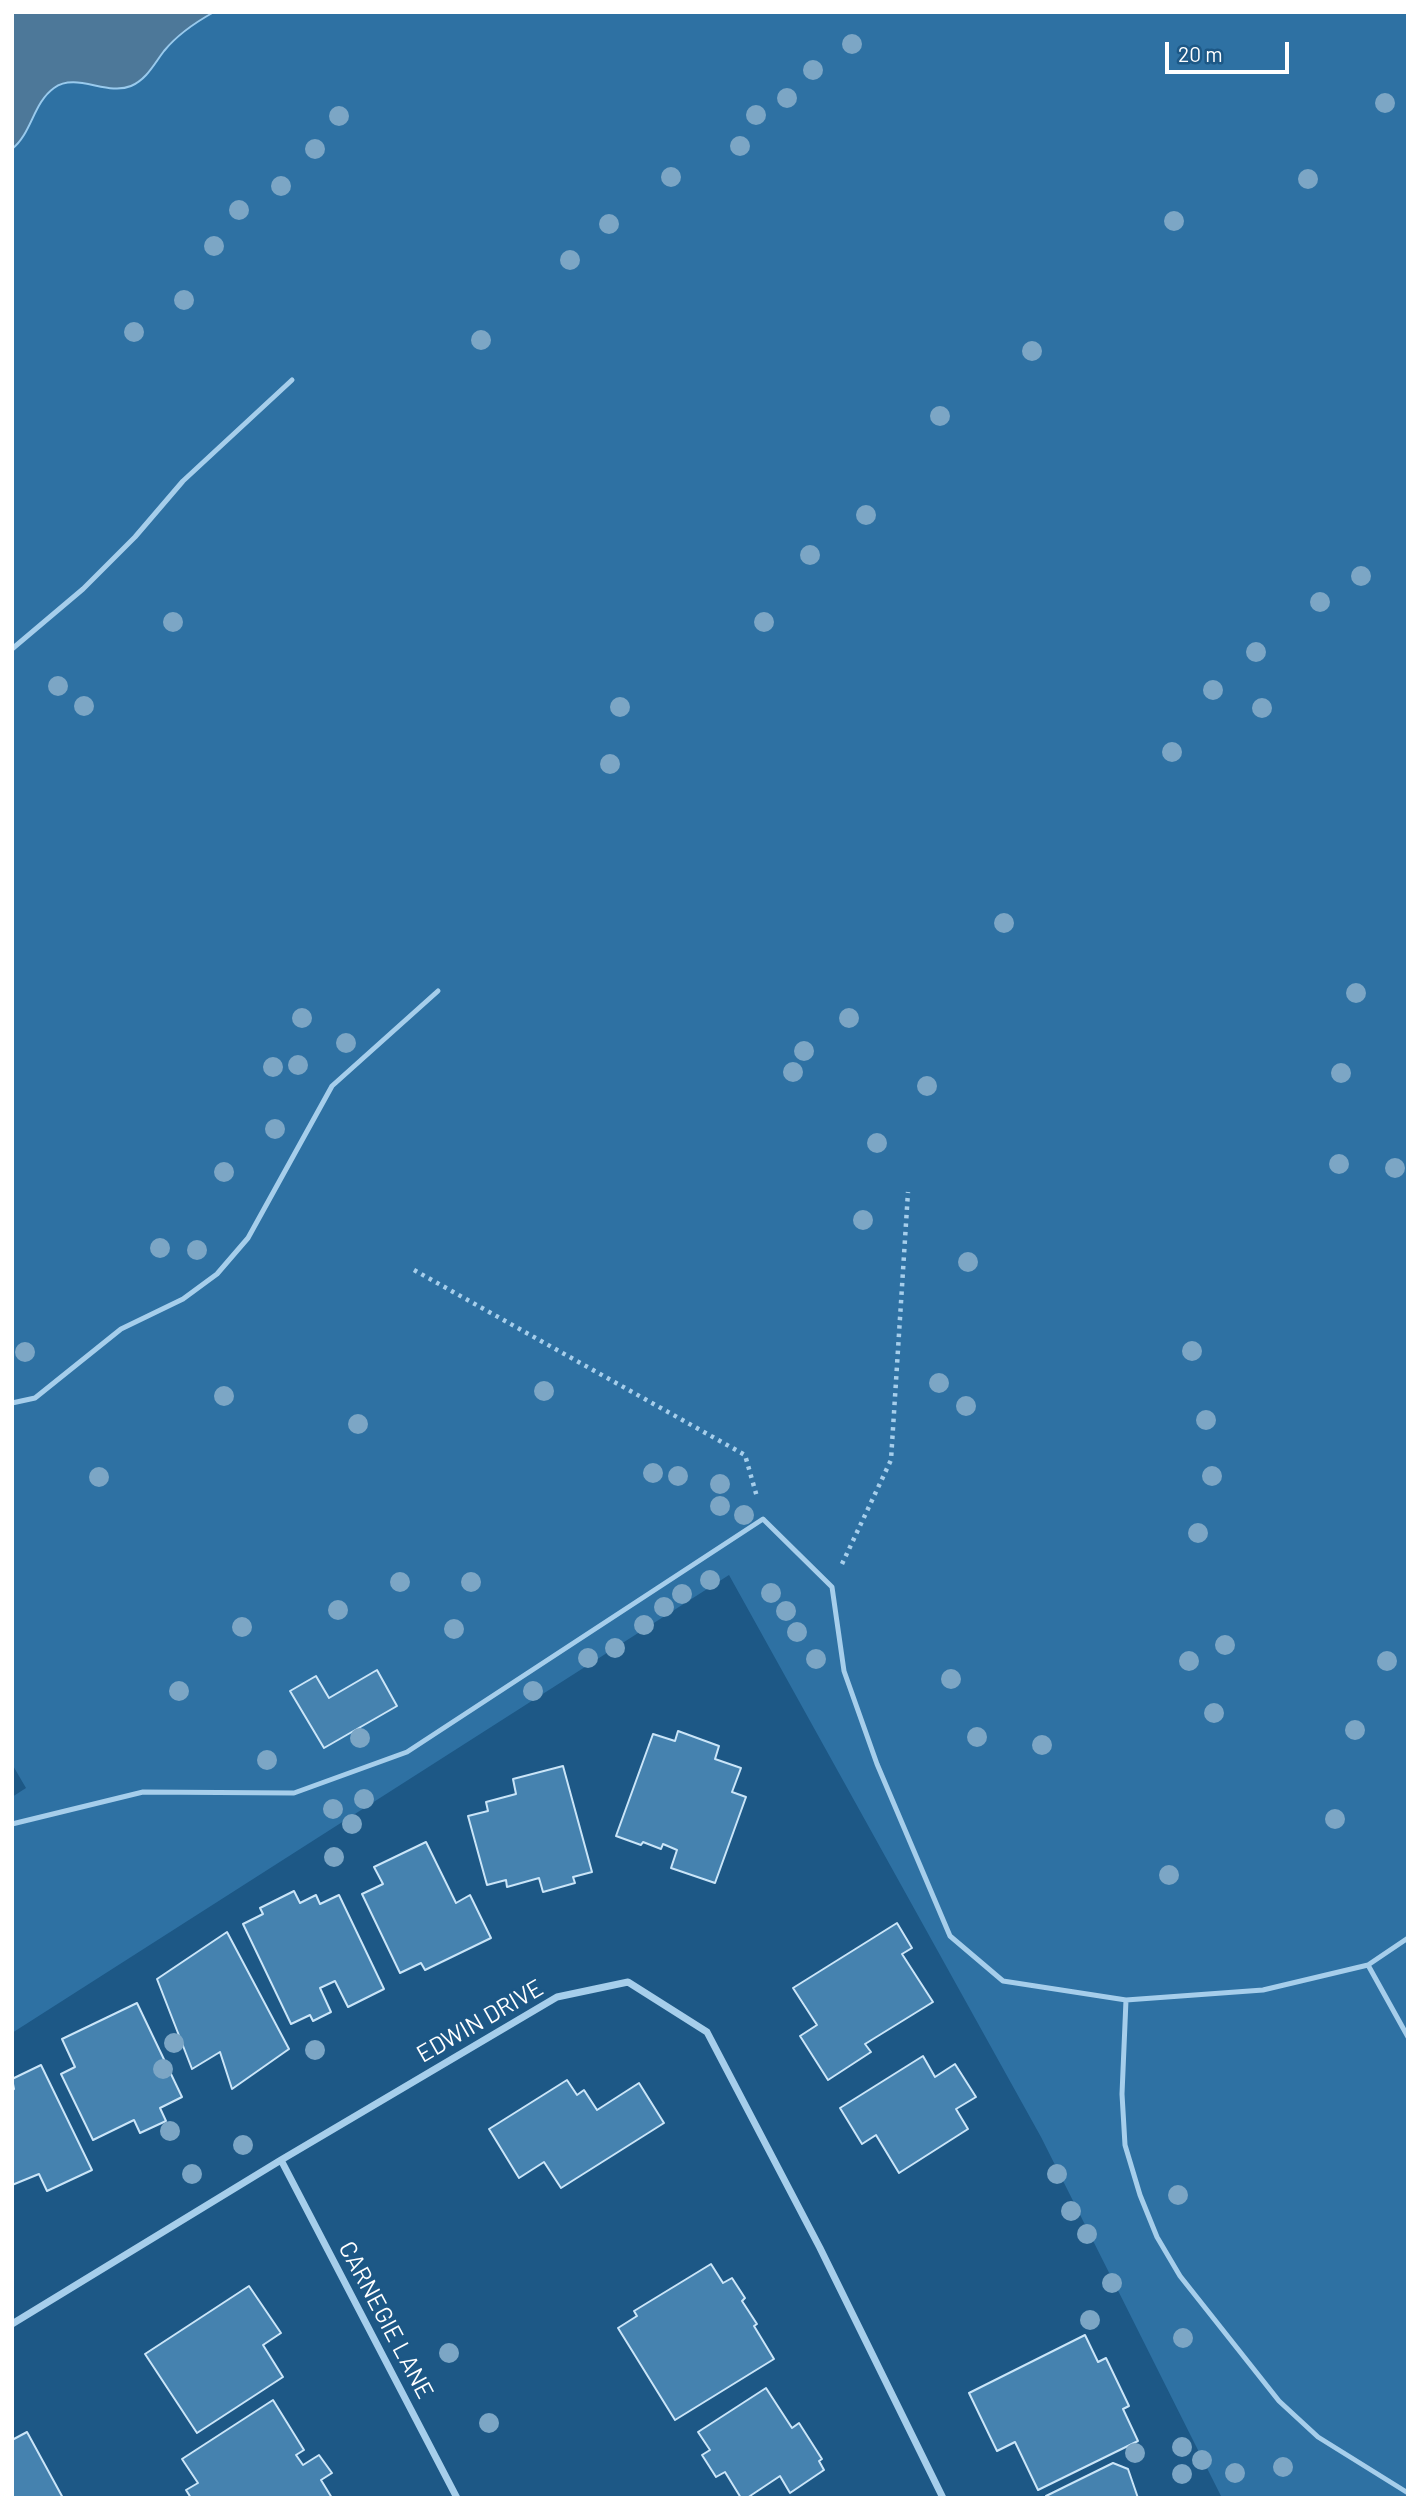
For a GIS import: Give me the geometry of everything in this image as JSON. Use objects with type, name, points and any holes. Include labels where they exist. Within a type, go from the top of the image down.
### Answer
[{"type":"street","name":"EDWIN DRIVE","points":[[12,2324],[281,2160],[557,1997],[628,1982],[707,2032],[820,2248],[943,2498]]},
{"type":"street","name":"CARNEGIE LANE","points":[[281,2160],[457,2498]]},
{"type":"lane","points":[[12,649],[83,589],[135,537],[183,481],[292,380]]},
{"type":"lane","points":[[12,1403],[34,1398],[121,1329],[183,1299],[217,1274],[248,1238],[332,1086],[438,991]]},
{"type":"lane","points":[[12,1824],[143,1792],[294,1793],[407,1752],[763,1519],[832,1587],[844,1671],[877,1763],[950,1936],[1003,1981],[1126,2000],[1263,1990],[1368,1965],[1408,1938]]},
{"type":"lane","points":[[1368,1965],[1408,2037]]},
{"type":"lane","points":[[1126,2000],[1122,2094],[1125,2145],[1140,2195],[1157,2237],[1180,2276],[1279,2400],[1318,2437],[1408,2493]]},
{"type":"path","points":[[832,1587],[891,1460],[908,1192]]},
{"type":"path","points":[[414,1270],[745,1455],[763,1519]]},
{"type":"shaded area","points":[[12,12],[1408,12],[1408,2498],[1222,2498],[1041,2137],[729,1575],[12,2033],[12,1797],[26,1788],[12,1764]]},
{"type":"shaded area","points":[[12,12],[214,12],[175,40],[146,75],[131,86],[112,88],[72,82],[54,88],[41,102],[24,135],[12,149]]},
{"type":"building","points":[[377,1670],[397,1706],[324,1748],[290,1691],[316,1676],[329,1698]]},
{"type":"building","points":[[678,1731],[719,1746],[715,1759],[741,1768],[732,1792],[746,1797],[715,1883],[671,1868],[677,1850],[663,1844],[661,1849],[643,1842],[641,1845],[616,1836],[653,1734],[675,1741]]},
{"type":"building","points":[[563,1766],[592,1872],[573,1877],[575,1883],[543,1892],[539,1878],[507,1887],[506,1880],[487,1885],[468,1816],[488,1811],[486,1802],[516,1794],[513,1779]]},
{"type":"building","points":[[426,1842],[456,1903],[470,1895],[491,1938],[425,1970],[421,1963],[400,1973],[362,1894],[383,1884],[374,1867]]},
{"type":"building","points":[[294,1891],[300,1903],[316,1895],[320,1904],[339,1895],[384,1989],[348,2007],[335,1981],[320,1988],[331,2012],[313,2021],[310,2015],[291,2024],[243,1924],[263,1914],[260,1908]]},
{"type":"building","points":[[897,1923],[912,1948],[902,1954],[933,2002],[865,2044],[871,2052],[828,2080],[800,2036],[817,2025],[793,1988]]},
{"type":"building","points":[[227,1932],[289,2049],[232,2089],[220,2052],[192,2069],[157,1979]]},
{"type":"building","points":[[137,2003],[182,2097],[160,2108],[166,2121],[140,2133],[134,2120],[93,2140],[61,2074],[75,2067],[62,2039]]},
{"type":"building","points":[[923,2056],[935,2077],[955,2064],[976,2097],[956,2109],[968,2129],[899,2173],[876,2135],[862,2144],[840,2108]]},
{"type":"building","points":[[41,2065],[92,2170],[47,2191],[39,2174],[12,2185],[12,2079]]},
{"type":"building","points":[[567,2080],[577,2095],[584,2090],[597,2110],[639,2083],[664,2123],[561,2188],[544,2162],[519,2178],[489,2129]]},
{"type":"building","points":[[711,2264],[723,2283],[732,2278],[745,2298],[742,2301],[757,2324],[754,2326],[774,2359],[675,2420],[618,2328],[637,2316],[634,2311]]},
{"type":"building","points":[[249,2286],[281,2333],[263,2345],[283,2377],[197,2433],[145,2354]]},
{"type":"building","points":[[1085,2335],[1098,2362],[1106,2358],[1129,2406],[1123,2409],[1138,2441],[1038,2490],[1015,2442],[997,2451],[969,2393]]},
{"type":"building","points":[[766,2388],[792,2428],[799,2423],[822,2459],[819,2461],[824,2470],[790,2493],[780,2476],[747,2498],[741,2498],[725,2472],[716,2477],[702,2455],[710,2450],[698,2432]]},
{"type":"building","points":[[273,2400],[304,2450],[296,2455],[303,2465],[319,2455],[332,2473],[321,2480],[332,2498],[191,2498],[186,2490],[198,2483],[182,2459]]},
{"type":"building","points":[[27,2432],[63,2498],[12,2498],[12,2440]]},
{"type":"building","points":[[1113,2463],[1128,2469],[1138,2498],[1046,2498],[1046,2496]]}]
